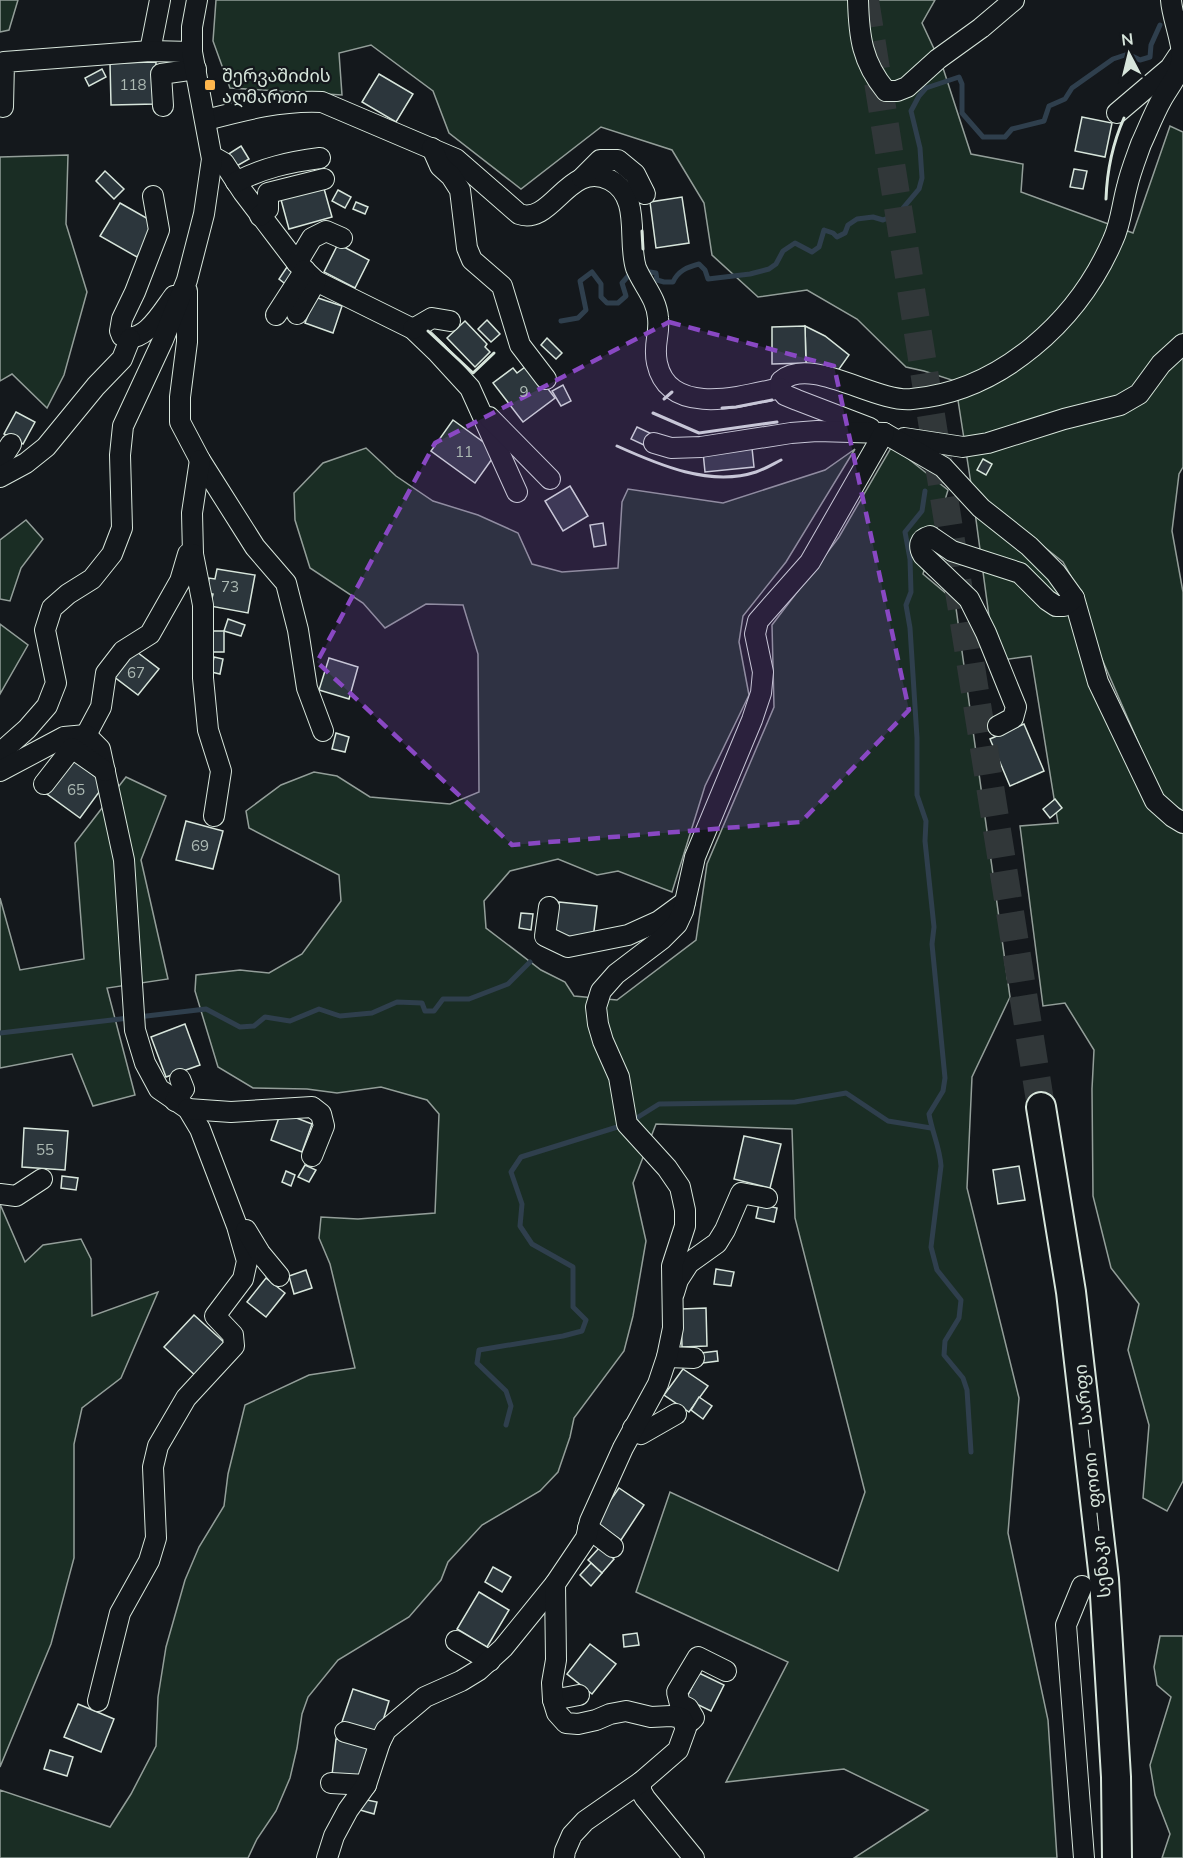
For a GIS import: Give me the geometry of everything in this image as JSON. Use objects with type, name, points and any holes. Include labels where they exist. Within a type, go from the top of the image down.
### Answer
[{"type":"highway","name":"სენაკი — ფოთი — სარფი","points":[[1041,1107],[1071,1292],[1101,1557],[1116,1777],[1117,1858]]},
{"type":"street","points":[[150,51],[160,0]]},
{"type":"street","points":[[0,753],[27,729],[47,706],[56,683],[45,630],[52,608],[68,594],[92,579],[112,554],[122,528],[120,455],[123,426],[163,340],[187,280],[204,214],[212,159],[194,61],[192,27],[197,0]]},
{"type":"street","points":[[858,0],[862,48],[873,75],[886,91],[897,91],[907,87],[938,59],[981,28],[1014,0]]},
{"type":"street","points":[[1171,0],[1182,56],[1177,77],[1163,96],[1133,165],[1113,240],[1084,293],[1035,346],[985,379],[935,397],[908,400],[884,397],[825,376],[799,373],[787,376],[781,381],[780,388],[785,395],[796,400],[884,433],[929,443],[963,447],[988,443],[1064,419],[1120,405],[1139,394],[1161,364],[1183,344]]},
{"type":"street","points":[[1117,113],[1174,63],[1178,57],[1176,29]]},
{"type":"street","points":[[3,107],[4,62],[150,51],[194,61]]},
{"type":"street","points":[[163,106],[161,74],[194,61]]},
{"type":"street","points":[[1163,96],[1183,88]]},
{"type":"street","points":[[206,120],[278,103],[322,102],[456,159],[519,214],[529,217],[539,213],[600,160],[618,160],[635,174],[645,194]]},
{"type":"street","points":[[432,148],[440,166],[451,176],[460,190],[467,248],[472,260],[502,286],[520,345],[546,379]]},
{"type":"street","points":[[236,182],[255,172],[283,163],[320,158]]},
{"type":"street","points":[[212,159],[224,163],[260,216],[306,272],[413,329],[470,388],[517,492]]},
{"type":"street","points":[[582,178],[597,176],[611,181],[623,193],[631,211],[634,260],[653,299],[658,316],[658,331],[654,346],[657,366],[668,384],[687,397],[705,401],[780,388]]},
{"type":"street","points":[[260,216],[268,209],[268,193],[324,179]]},
{"type":"street","points":[[153,196],[159,230],[122,319],[120,331],[122,336],[130,339],[139,336],[187,280]]},
{"type":"street","points":[[297,314],[312,238],[326,231],[342,238]]},
{"type":"street","points":[[276,315],[306,272]]},
{"type":"street","points":[[187,280],[187,342],[180,397],[180,422],[200,460],[255,547],[286,583],[298,630],[307,688],[323,731]]},
{"type":"street","points":[[413,329],[432,318],[450,321]]},
{"type":"street","points":[[0,477],[27,463],[46,447],[96,386],[122,359],[130,339]]},
{"type":"street","points":[[847,369],[869,391]]},
{"type":"street","points":[[481,408],[550,479]]},
{"type":"street","points":[[654,443],[671,448],[701,447],[800,432],[884,433],[943,467],[981,508],[1036,553],[1056,573],[1074,598],[1098,682],[1155,801],[1183,823]]},
{"type":"street","points":[[327,1858],[334,1836],[348,1810],[366,1785],[386,1730],[425,1697],[479,1670],[503,1648],[578,1552],[633,1428],[658,1384],[673,1328],[672,1266],[685,1226],[685,1210],[680,1187],[667,1168],[627,1124],[619,1077],[603,1041],[596,1007],[601,991],[616,974],[662,939],[677,924],[685,902],[695,857],[761,693],[763,672],[755,634],[758,621],[810,562],[884,433]]},
{"type":"street","points":[[0,461],[11,444]]},
{"type":"street","points":[[200,460],[192,513],[193,554],[202,605],[203,678],[208,730],[221,771],[214,816]]},
{"type":"street","points":[[998,726],[1013,718],[1017,707],[969,599],[923,555],[919,549],[920,542],[930,536],[952,551],[1020,573],[1056,606],[1064,606],[1074,598]]},
{"type":"street","points":[[86,735],[101,707],[106,673],[123,651],[150,634],[180,581],[188,554],[193,554]]},
{"type":"street","points":[[0,771],[64,737],[86,735]]},
{"type":"street","points":[[86,735],[100,749],[124,860],[135,1030],[145,1063],[159,1089],[181,1105],[200,1129],[248,1261],[243,1279],[215,1316],[233,1335],[234,1346],[186,1398],[158,1446],[153,1467],[156,1538],[149,1561],[120,1613],[98,1701]]},
{"type":"street","points":[[44,784],[72,748],[105,771]]},
{"type":"street","points":[[549,907],[545,936],[567,947],[628,934],[659,921],[685,902]]},
{"type":"street","points":[[180,1079],[184,1089],[181,1105]]},
{"type":"street","points":[[181,1105],[231,1112],[312,1107],[321,1114],[324,1126],[312,1156]]},
{"type":"street","points":[[0,1194],[16,1196],[42,1179]]},
{"type":"street","points":[[672,1301],[678,1281],[689,1263],[717,1243],[741,1193],[767,1198]]},
{"type":"street","points":[[237,1226],[246,1229],[260,1253],[279,1276]]},
{"type":"street","points":[[667,1357],[694,1358]]},
{"type":"street","points":[[633,1428],[641,1434],[676,1414]]},
{"type":"street","points":[[588,1528],[613,1547]]},
{"type":"street","points":[[555,1584],[556,1660],[552,1683],[553,1700],[557,1713],[566,1723],[578,1724],[626,1711],[651,1717],[681,1718],[686,1728]]},
{"type":"street","points":[[1082,1586],[1066,1625],[1084,1858]]},
{"type":"street","points":[[456,1641],[490,1660]]},
{"type":"street","points":[[564,1858],[572,1835],[585,1821],[641,1782],[678,1750],[686,1728],[694,1718],[688,1708],[680,1704],[677,1692],[698,1657],[726,1671]]},
{"type":"street","points":[[553,1700],[579,1695]]},
{"type":"street","points":[[345,1732],[380,1742]]},
{"type":"street","points":[[641,1782],[640,1791],[694,1858]]},
{"type":"street","points":[[331,1783],[366,1785]]},
{"type":"highlighted area","points":[[669,322],[834,366],[909,710],[801,822],[512,845],[317,662],[435,443]]},
{"type":"green space","points":[[0,0],[18,0],[9,30],[0,32]]},
{"type":"green space","points":[[216,0],[935,0],[922,23],[943,68],[971,154],[1023,164],[1021,192],[1133,233],[1170,126],[1183,132],[1183,467],[1179,474],[1172,531],[1183,592],[1183,811],[1162,797],[1095,643],[1084,600],[1063,562],[991,505],[1050,568],[1149,804],[1183,825],[1183,1481],[1167,1511],[1143,1498],[1149,1425],[1128,1350],[1139,1304],[1111,1268],[1093,1196],[1094,1050],[1065,1003],[1043,1006],[1020,826],[1058,823],[1031,656],[995,661],[955,381],[906,367],[857,319],[807,290],[758,297],[712,255],[704,203],[672,150],[601,127],[521,189],[449,133],[433,91],[371,45],[339,53],[342,95],[230,88],[213,41]]},
{"type":"green space","points":[[68,155],[66,224],[87,292],[64,375],[47,408],[12,374],[0,381],[0,157]]},
{"type":"green space","points":[[892,446],[948,490],[923,574],[955,601],[1010,997],[972,1077],[967,1188],[1019,1398],[1008,1533],[1048,1720],[1057,1858],[854,1858],[928,1810],[844,1769],[726,1782],[788,1662],[636,1592],[670,1492],[838,1571],[865,1492],[795,1218],[792,1129],[656,1124],[633,1183],[646,1241],[633,1316],[624,1351],[574,1418],[558,1472],[540,1491],[482,1525],[448,1562],[441,1580],[409,1617],[338,1660],[308,1697],[302,1714],[290,1778],[276,1811],[257,1839],[248,1858],[0,1858],[0,1790],[110,1827],[131,1794],[156,1746],[158,1697],[166,1647],[185,1580],[199,1547],[224,1506],[228,1474],[245,1405],[309,1375],[355,1368],[330,1264],[319,1238],[321,1217],[358,1219],[435,1213],[439,1114],[427,1100],[381,1087],[337,1093],[307,1089],[253,1088],[218,1067],[195,991],[196,975],[240,970],[269,973],[302,954],[341,901],[339,875],[249,828],[246,811],[281,785],[314,772],[337,776],[370,797],[450,804],[479,792],[478,654],[463,605],[426,604],[385,628],[363,603],[310,568],[295,520],[294,493],[323,463],[366,448],[396,476],[433,501],[478,515],[518,533],[532,564],[562,572],[618,568],[622,502],[628,489],[723,503],[825,470],[855,449],[786,562],[743,616],[739,642],[749,695],[705,786],[672,892],[618,871],[597,875],[558,859],[510,871],[484,901],[486,928],[541,970],[565,982],[574,996],[617,1000],[696,940],[707,864],[774,707],[772,625],[839,537]]},
{"type":"green space","points":[[26,520],[43,539],[21,568],[10,601],[0,599],[0,540]]},
{"type":"green space","points":[[0,624],[28,645],[0,694]]},
{"type":"green space","points":[[126,777],[166,796],[141,860],[168,979],[107,988],[135,1095],[93,1106],[72,1054],[0,1068],[0,898],[20,970],[84,959],[75,843]]},
{"type":"green space","points":[[0,1204],[25,1262],[43,1245],[81,1239],[91,1259],[92,1316],[158,1292],[121,1378],[82,1408],[74,1444],[74,1558],[51,1644],[0,1767]]},
{"type":"green space","points":[[1160,1636],[1183,1636],[1183,1858],[1162,1858],[1170,1834],[1155,1795],[1150,1765],[1171,1697],[1157,1685],[1154,1667]]},
{"type":"building","points":[[156,62],[156,104],[111,105],[110,63]]},
{"type":"building","points":[[102,69],[106,77],[89,86],[85,78]]},
{"type":"building","points":[[379,74],[413,94],[396,122],[362,102]]},
{"type":"building","points":[[1082,117],[1112,123],[1105,157],[1075,151]]},
{"type":"building","points":[[241,146],[249,159],[235,167],[227,155]]},
{"type":"building","points":[[1074,169],[1087,171],[1083,189],[1070,187]]},
{"type":"building","points":[[105,171],[124,189],[114,199],[96,181]]},
{"type":"building","points":[[323,185],[332,217],[289,229],[280,196]]},
{"type":"building","points":[[338,190],[351,197],[345,208],[332,201]]},
{"type":"building","points":[[682,197],[689,243],[656,248],[650,202]]},
{"type":"building","points":[[356,202],[368,207],[365,214],[353,209]]},
{"type":"building","points":[[120,203],[157,224],[137,257],[100,236]]},
{"type":"building","points":[[338,244],[369,260],[355,288],[324,272]]},
{"type":"building","points":[[287,267],[297,273],[288,286],[279,279]]},
{"type":"building","points":[[315,297],[342,306],[333,333],[305,323]]},
{"type":"building","points":[[487,320],[500,334],[491,342],[478,329]]},
{"type":"building","points":[[465,321],[487,344],[485,347],[490,352],[475,367],[447,338]]},
{"type":"building","points":[[805,326],[825,336],[849,355],[837,372],[806,363]]},
{"type":"building","points":[[805,326],[806,363],[772,364],[772,327]]},
{"type":"building","points":[[547,338],[562,353],[556,359],[541,345]]},
{"type":"building","points":[[529,364],[555,398],[523,422],[493,383],[513,368],[517,373]]},
{"type":"building","points":[[563,385],[571,401],[561,406],[552,391]]},
{"type":"building","points":[[16,412],[35,422],[23,444],[4,434]]},
{"type":"building","points":[[453,420],[497,452],[475,483],[431,451]]},
{"type":"building","points":[[637,427],[652,434],[646,446],[631,439]]},
{"type":"building","points":[[752,448],[754,467],[705,472],[703,452]]},
{"type":"building","points":[[983,459],[992,464],[986,475],[977,470]]},
{"type":"building","points":[[570,486],[588,516],[563,531],[545,501]]},
{"type":"building","points":[[603,523],[606,545],[594,547],[590,525]]},
{"type":"building","points":[[217,569],[255,575],[248,613],[210,606],[213,594],[207,593],[209,578],[215,579]]},
{"type":"building","points":[[228,619],[245,625],[241,636],[224,631]]},
{"type":"building","points":[[210,631],[224,631],[224,652],[210,652]]},
{"type":"building","points":[[133,649],[159,669],[138,695],[113,676]]},
{"type":"building","points":[[214,657],[223,659],[220,674],[211,672]]},
{"type":"building","points":[[329,658],[358,667],[349,699],[319,690]]},
{"type":"building","points":[[1024,724],[1044,771],[1010,786],[990,739]]},
{"type":"building","points":[[336,733],[349,737],[345,752],[332,749]]},
{"type":"building","points":[[73,760],[105,784],[80,818],[47,794]]},
{"type":"building","points":[[1055,799],[1062,808],[1050,818],[1043,809]]},
{"type":"building","points":[[186,821],[223,831],[213,869],[176,860]]},
{"type":"building","points":[[559,902],[597,906],[593,939],[555,935]]},
{"type":"building","points":[[521,913],[533,914],[531,930],[519,928]]},
{"type":"building","points":[[185,1024],[200,1065],[166,1077],[151,1037]]},
{"type":"building","points":[[281,1112],[312,1124],[302,1152],[271,1140]]},
{"type":"building","points":[[24,1128],[68,1131],[65,1170],[22,1167]]},
{"type":"building","points":[[744,1136],[781,1144],[770,1188],[734,1179]]},
{"type":"building","points":[[305,1165],[316,1170],[309,1182],[298,1177]]},
{"type":"building","points":[[1019,1166],[1025,1200],[998,1204],[993,1170]]},
{"type":"building","points":[[286,1171],[295,1175],[291,1186],[282,1182]]},
{"type":"building","points":[[62,1176],[78,1178],[76,1190],[61,1188]]},
{"type":"building","points":[[759,1204],[777,1208],[774,1222],[756,1218]]},
{"type":"building","points":[[716,1269],[734,1272],[731,1286],[714,1284]]},
{"type":"building","points":[[306,1270],[312,1288],[294,1294],[289,1276]]},
{"type":"building","points":[[266,1278],[285,1293],[266,1317],[247,1302]]},
{"type":"building","points":[[706,1308],[707,1346],[682,1347],[681,1309]]},
{"type":"building","points":[[194,1315],[227,1345],[197,1377],[164,1347]]},
{"type":"building","points":[[717,1351],[718,1361],[703,1363],[701,1353]]},
{"type":"building","points":[[683,1369],[708,1386],[689,1412],[664,1395]]},
{"type":"building","points":[[699,1397],[712,1406],[703,1419],[691,1410]]},
{"type":"building","points":[[619,1488],[644,1505],[621,1540],[595,1522]]},
{"type":"building","points":[[600,1547],[614,1559],[602,1573],[588,1560]]},
{"type":"building","points":[[591,1563],[602,1573],[591,1586],[580,1575]]},
{"type":"building","points":[[493,1567],[511,1577],[502,1592],[485,1582]]},
{"type":"building","points":[[479,1592],[509,1610],[487,1647],[457,1629]]},
{"type":"building","points":[[637,1633],[639,1645],[624,1647],[623,1635]]},
{"type":"building","points":[[590,1644],[616,1664],[592,1694],[567,1674]]},
{"type":"building","points":[[699,1673],[724,1685],[711,1711],[686,1699]]},
{"type":"building","points":[[353,1689],[389,1701],[378,1737],[341,1725]]},
{"type":"building","points":[[78,1704],[114,1719],[101,1752],[64,1737]]},
{"type":"building","points":[[336,1739],[369,1743],[365,1779],[332,1775]]},
{"type":"building","points":[[50,1750],[73,1757],[67,1776],[44,1769]]},
{"type":"building","points":[[362,1799],[377,1802],[374,1814],[360,1810]]},
{"type":"waterway","points":[[644,271],[656,273],[657,280],[664,282],[673,282],[683,270],[699,264],[705,270],[708,279],[750,274],[769,269],[776,264],[783,251],[795,243],[812,252],[819,247],[824,230],[837,237],[845,233],[848,225],[857,219],[873,217],[883,220],[898,214],[919,189],[922,178],[920,148],[911,111],[926,88],[959,77],[962,84],[962,113],[983,137],[1005,137],[1012,129],[1044,121],[1049,106],[1065,99],[1072,88],[1113,59],[1128,54],[1140,60],[1150,57],[1151,45],[1160,25]]},
{"type":"waterway","points":[[561,321],[578,318],[586,310],[580,281],[592,272],[601,284],[601,297],[607,303],[618,303],[626,296],[622,283],[629,275]]},
{"type":"waterway","points":[[925,491],[922,511],[905,532],[910,559],[911,592],[906,605],[910,628],[917,738],[917,795],[926,821],[925,841],[934,927],[932,944],[945,1078],[943,1091],[929,1114],[941,1166],[931,1247],[937,1270],[961,1300],[959,1318],[945,1341],[944,1355],[963,1378],[967,1390],[971,1452]]},
{"type":"waterway","points":[[138,1017],[206,1009],[240,1027],[254,1026],[265,1017],[290,1021],[319,1009],[340,1016],[372,1013],[397,1002],[422,1003],[425,1011],[434,1011],[443,999],[469,999],[508,984],[530,962]]},
{"type":"waterway","points":[[0,1033],[129,1018]]},
{"type":"waterway","points":[[506,1425],[511,1406],[506,1391],[477,1363],[479,1350],[582,1331],[586,1320],[573,1307],[573,1267],[532,1244],[520,1226],[522,1204],[511,1172],[521,1157],[627,1124],[659,1104],[795,1102],[846,1093],[888,1121],[931,1128]]},
{"type":"tunnel","points":[[865,0],[1041,1107]]},
{"type":"wall","points":[[1106,199],[1111,158],[1124,118]]},
{"type":"wall","points":[[642,231],[643,249]]},
{"type":"wall","points":[[428,331],[473,373],[494,353]]},
{"type":"wall","points":[[664,399],[672,392]]},
{"type":"wall","points":[[722,408],[772,400]]},
{"type":"wall","points":[[653,413],[699,433],[777,422]]},
{"type":"wall","points":[[617,446],[667,467],[721,477],[756,472],[781,460]]},
{"type":"place","name":"შერვაშიძის აღმართი","points":[[210,85]]}]
